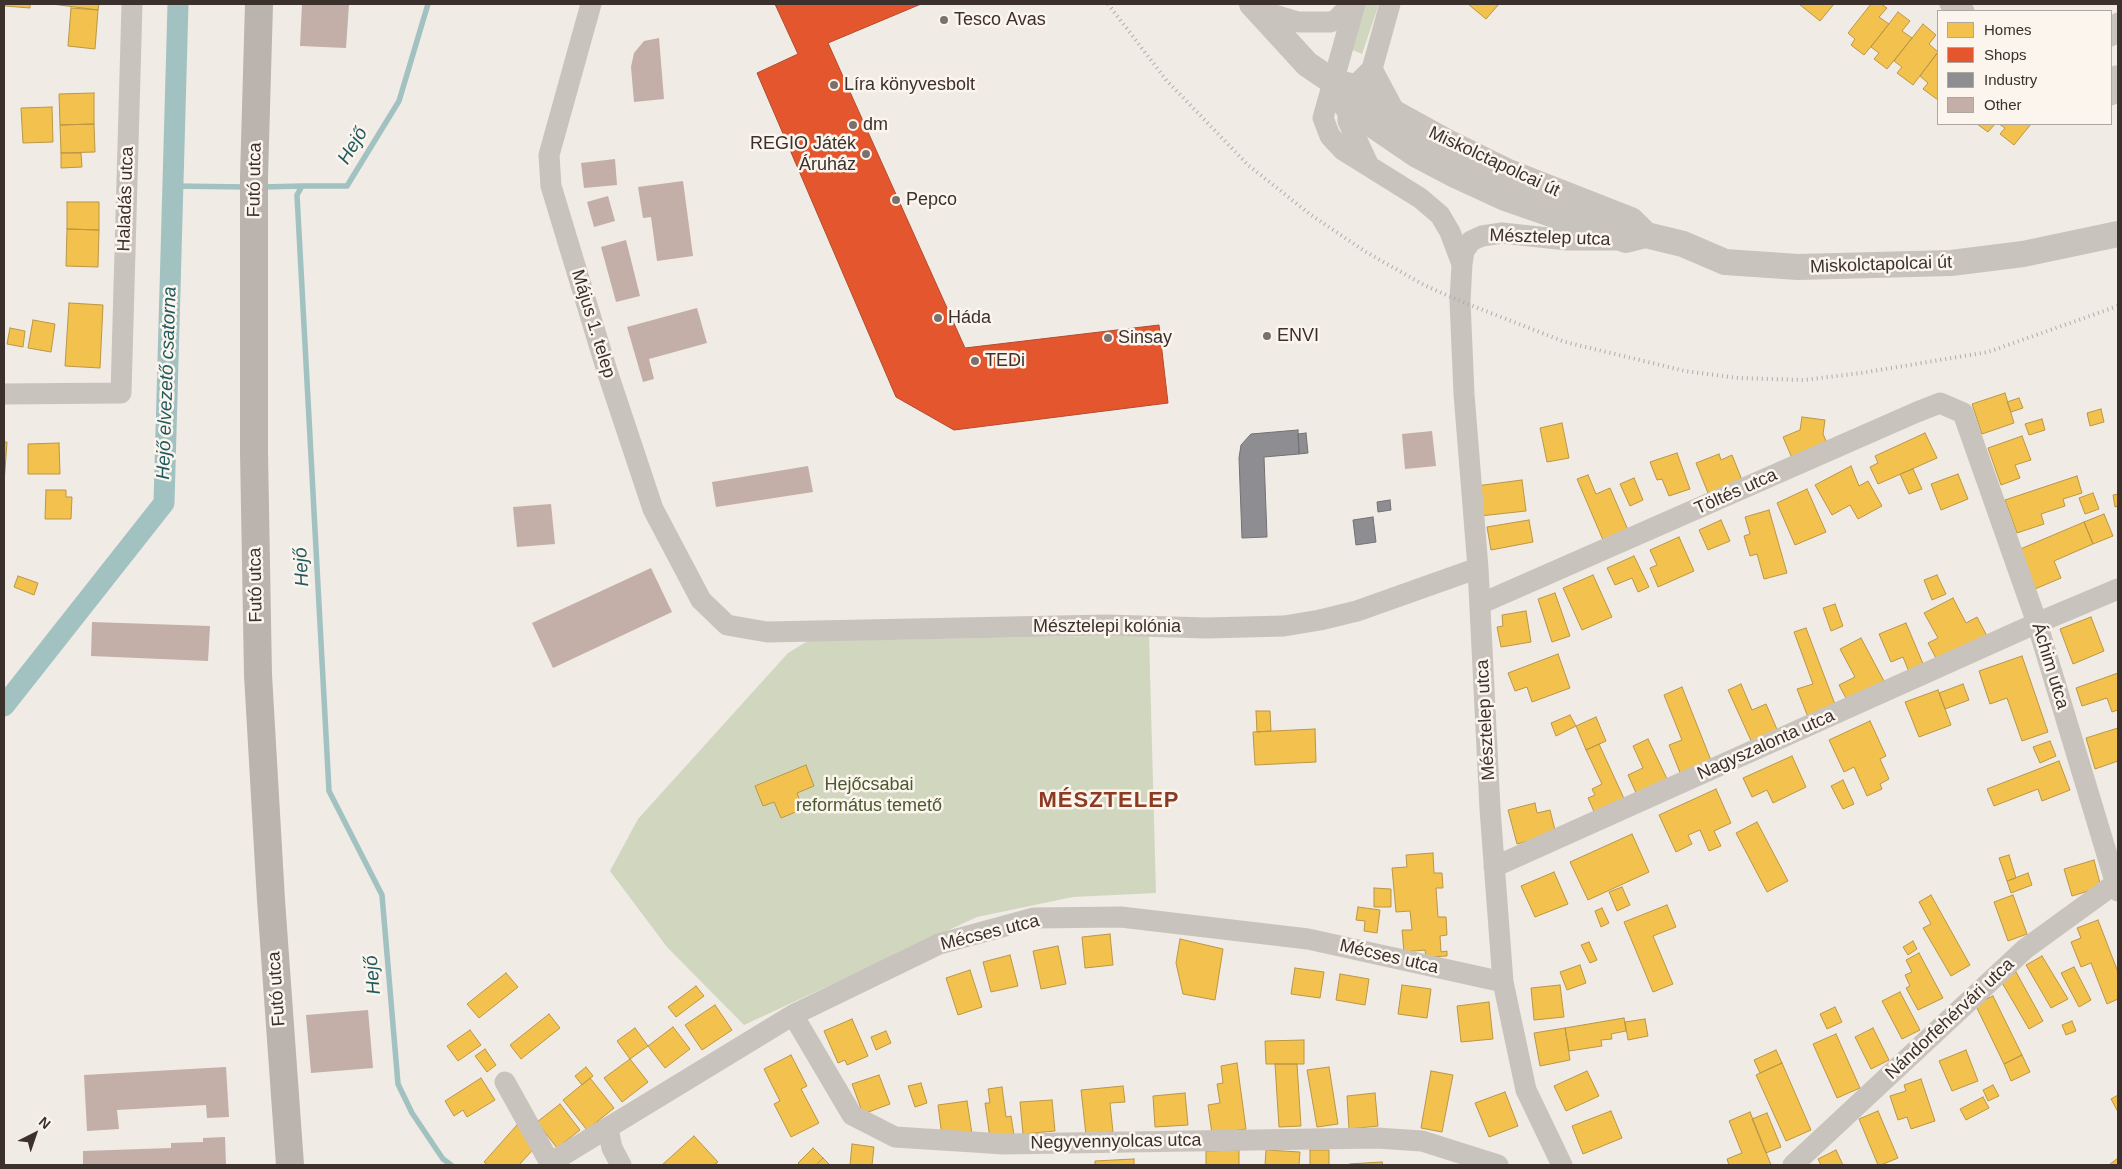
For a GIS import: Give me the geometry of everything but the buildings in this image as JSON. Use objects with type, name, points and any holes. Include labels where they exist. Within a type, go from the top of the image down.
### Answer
[{"type":"main road","name":"Futó utca","points":[[259,4],[254,185],[254,452],[258,676],[271,900],[290,1165]]},
{"type":"street","name":"Haladás utca","points":[[4,394],[121,393],[132,4]]},
{"type":"street","name":"Május 1. telep","points":[[591,4],[549,155],[551,186],[653,510],[701,600],[727,625]]},
{"type":"street","points":[[1255,7],[1298,22],[1330,22],[1336,20],[1354,4]]},
{"type":"street","points":[[1352,86],[1343,52],[1354,4]]},
{"type":"street","points":[[1369,166],[1348,121],[1352,86],[1390,4]]},
{"type":"street","points":[[1950,4],[1962,10]]},
{"type":"street","name":"Miskolctapolcai út","points":[[1255,7],[1307,64],[1352,86],[1396,114],[1446,142],[1506,171],[1631,220],[1636,238]]},
{"type":"street","name":"Miskolctapolcai út","points":[[1352,86],[1417,155],[1455,175],[1505,198],[1636,238],[1683,244],[1725,262],[1798,267],[1951,264],[2023,254],[2118,234]]},
{"type":"street","name":"Mésztelep utca","points":[[1352,86],[1323,118],[1330,136],[1343,150],[1420,198],[1440,215],[1450,232],[1462,264]]},
{"type":"street","name":"Mésztelep utca","points":[[1562,1165],[1526,1090],[1503,982],[1494,868],[1478,568],[1464,394],[1460,301],[1462,264],[1464,251],[1471,240],[1502,233],[1568,240],[1636,238]]},
{"type":"street","name":"Töltés utca","points":[[1480,604],[1940,403],[1963,412],[1974,443]]},
{"type":"street","name":"Áchim utca","points":[[1974,443],[2037,623],[2117,887]]},
{"type":"street","name":"Mésztelepi kolónia","points":[[727,625],[767,632],[1107,625],[1206,628],[1284,626],[1357,611],[1478,568]]},
{"type":"street","name":"Nagyszalonta utca","points":[[1494,868],[2037,623],[2118,589]]},
{"type":"street","name":"Nándorfehérvári utca","points":[[1793,1165],[2025,949],[2117,887]]},
{"type":"street","name":"Mécses utca","points":[[505,1082],[550,1163],[793,1015],[939,944],[1034,918],[1121,917],[1308,938],[1503,982]]},
{"type":"street","name":"Negyvennyolcas utca","points":[[793,1015],[852,1116],[895,1138],[1004,1144],[1376,1138],[1422,1141],[1498,1165]]},
{"type":"street","points":[[608,1128],[612,1148],[621,1165]]},
{"type":"green space","points":[[1365,4],[1379,4],[1362,54],[1350,49]]},
{"type":"green space","name":"Hejőcsabai református temető","points":[[1149,635],[1156,893],[1073,897],[977,917],[744,1025],[667,947],[610,871],[638,819],[788,653],[808,641]]},
{"type":"waterway","name":"Hejő elvezető csatorna","points":[[4,706],[164,503],[178,4]]},
{"type":"waterway","name":"Hejő","points":[[428,4],[399,101],[347,186],[302,186],[297,195],[329,791],[382,895],[398,1084],[412,1113],[443,1159],[451,1165]]},
{"type":"waterway","points":[[173,186],[247,187]]},
{"type":"waterway","points":[[262,187],[302,186]]},
{"type":"railway","points":[[1108,4],[1167,81],[1248,165],[1311,215],[1366,252],[1424,285],[1565,342],[1685,371],[1738,378],[1804,380],[1861,373],[1988,352],[2118,306]]},
{"type":"place","name":"Tesco Avas","points":[[944,20]]},
{"type":"place","name":"Líra könyvesbolt","points":[[834,85]]},
{"type":"place","name":"dm","points":[[853,125]]},
{"type":"place","name":"REGIO Játék Áruház","points":[[866,154]]},
{"type":"place","name":"Pepco","points":[[896,200]]},
{"type":"place","name":"Háda","points":[[938,318]]},
{"type":"place","name":"ENVI","points":[[1267,336]]},
{"type":"place","name":"Sinsay","points":[[1108,338]]},
{"type":"place","name":"TEDi","points":[[975,361]]},
{"type":"district","name":"MÉSZTELEP","points":[[1109,801]]}]
